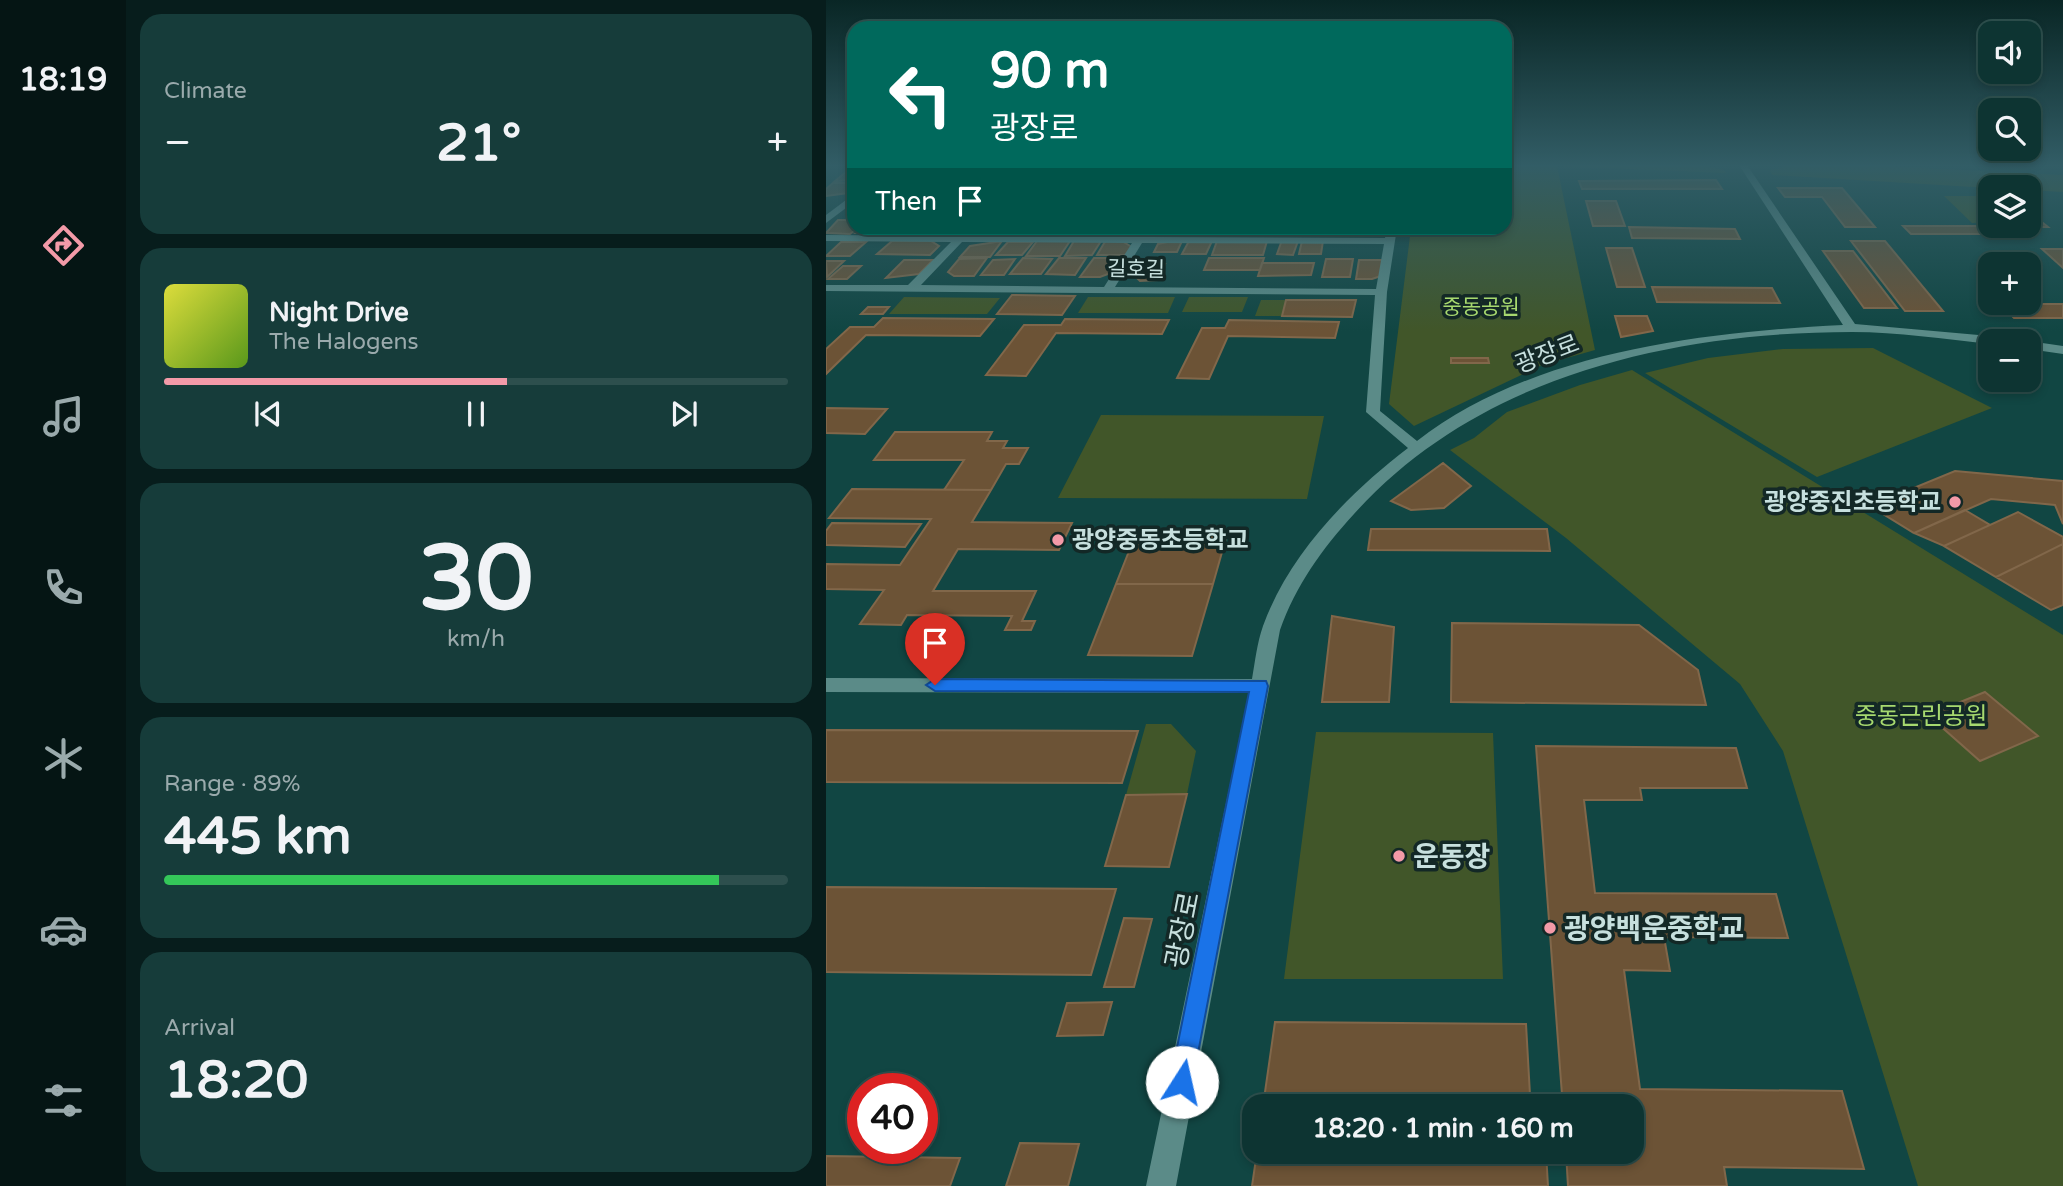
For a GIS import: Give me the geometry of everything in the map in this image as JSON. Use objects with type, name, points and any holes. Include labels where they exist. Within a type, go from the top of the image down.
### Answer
[{"type":"street","points":[[1780,220],[1851,328]]},
{"type":"street","points":[[912,288],[963,235]]},
{"type":"street","points":[[1109,288],[1142,235]]},
{"type":"street","points":[[1390,235],[1381,292],[1373,412],[1415,447]]},
{"type":"street","points":[[826,238],[1389,242]]},
{"type":"street","name":"길호길","points":[[826,288],[1381,292]]},
{"type":"street","name":"광장로","points":[[1161,1186],[1270,630],[1284,594],[1297,573],[1344,512],[1378,476],[1415,447],[1491,402],[1567,370],[1617,355],[1721,337],[1851,328],[1978,339]]},
{"type":"street","points":[[2041,347],[2063,350]]},
{"type":"street","points":[[826,685],[1259,686]]},
{"type":"green space","name":"중동공원","points":[[1512,220],[1568,220],[1595,350],[1542,365],[1414,426],[1389,404],[1410,235],[1512,235]]},
{"type":"green space","points":[[904,297],[1000,298],[987,314],[889,314]]},
{"type":"green space","points":[[1088,297],[1175,297],[1168,313],[1078,313]]},
{"type":"green space","points":[[1189,297],[1248,297],[1242,312],[1182,312]]},
{"type":"green space","points":[[1261,300],[1286,300],[1282,316],[1255,316]]},
{"type":"green space","points":[[1873,348],[1992,408],[1817,477],[1645,373],[1708,358],[1783,349]]},
{"type":"green space","name":"중동근린공원","points":[[1632,370],[2063,635],[2063,1186],[1918,1186],[1783,751],[1740,684],[1566,538],[1450,450],[1474,438],[1507,412],[1580,385]]},
{"type":"green space","points":[[1101,415],[1324,416],[1307,499],[1058,498]]},
{"type":"green space","points":[[1146,724],[1171,724],[1196,751],[1187,794],[1126,795]]},
{"type":"green space","name":"운동장","points":[[1316,732],[1493,733],[1503,979],[1284,979]]},
{"type":"building","points":[[838,220],[847,220],[847,234],[826,233]]},
{"type":"building","points":[[1591,220],[1623,220],[1625,226],[1593,226]]},
{"type":"building","points":[[1840,220],[1869,220],[1875,227],[1845,227]]},
{"type":"building","points":[[1903,226],[1978,226],[1978,234],[1911,234]]},
{"type":"building","points":[[1629,227],[1735,229],[1740,239],[1632,238]]},
{"type":"building","points":[[1106,240],[1120,240],[1132,247],[1127,255],[1097,255]]},
{"type":"building","points":[[1282,240],[1298,241],[1293,255],[1277,254]]},
{"type":"building","points":[[892,241],[931,241],[939,246],[930,255],[877,254]]},
{"type":"building","points":[[1002,241],[990,257],[960,257],[970,246]]},
{"type":"building","points":[[1037,241],[1070,241],[1060,256],[1026,256]]},
{"type":"building","points":[[1074,241],[1101,241],[1092,255],[1065,256]]},
{"type":"building","points":[[1182,241],[1177,252],[1154,252],[1158,244]]},
{"type":"building","points":[[1189,241],[1212,241],[1206,254],[1182,254]]},
{"type":"building","points":[[1217,241],[1267,241],[1263,255],[1212,255]]},
{"type":"building","points":[[1302,241],[1323,241],[1321,254],[1299,254]]},
{"type":"building","points":[[1851,241],[1885,241],[1943,311],[1905,311]]},
{"type":"building","points":[[841,242],[866,242],[850,256],[826,256]]},
{"type":"building","points":[[1008,242],[1033,242],[1022,255],[996,255]]},
{"type":"building","points":[[1606,248],[1632,248],[1645,287],[1617,287]]},
{"type":"building","points":[[2042,249],[2063,249],[2063,268]]},
{"type":"building","points":[[1823,251],[1853,251],[1897,308],[1864,308]]},
{"type":"building","points":[[987,258],[974,276],[954,276],[948,272],[959,259]]},
{"type":"building","points":[[1023,258],[1052,259],[1041,274],[1010,274]]},
{"type":"building","points":[[1059,258],[1086,258],[1075,275],[1046,274]]},
{"type":"building","points":[[1094,258],[1125,258],[1116,271],[1100,277],[1080,277]]},
{"type":"building","points":[[1209,258],[1264,258],[1260,270],[1204,270]]},
{"type":"building","points":[[1015,259],[1004,275],[981,275],[993,260]]},
{"type":"building","points":[[1326,259],[1353,259],[1350,277],[1322,277]]},
{"type":"building","points":[[904,260],[933,260],[919,274],[886,278]]},
{"type":"building","points":[[1359,260],[1385,260],[1384,275],[1372,279],[1356,279]]},
{"type":"building","points":[[826,261],[844,261],[827,277]]},
{"type":"building","points":[[1262,263],[1314,263],[1311,275],[1258,276]]},
{"type":"building","points":[[1139,264],[1165,264],[1158,280],[1140,281],[1134,275]]},
{"type":"building","points":[[843,266],[861,266],[847,279],[828,279]]},
{"type":"building","points":[[1652,287],[1772,288],[1780,303],[1657,302]]},
{"type":"building","points":[[1012,295],[1075,296],[1062,315],[997,314]]},
{"type":"building","points":[[1286,300],[1356,300],[1352,317],[1282,316]]},
{"type":"building","points":[[2041,304],[2063,304],[2063,318],[2014,318],[2011,315],[2041,315]]},
{"type":"building","points":[[868,307],[889,307],[883,314],[861,314]]},
{"type":"building","points":[[1615,316],[1647,316],[1653,331],[1621,337]]},
{"type":"building","points":[[883,318],[994,319],[980,336],[866,335],[826,374],[826,349],[850,327],[874,327]]},
{"type":"building","points":[[1065,319],[1169,320],[1162,334],[1056,333],[1026,376],[986,375],[1024,325],[1061,325]]},
{"type":"building","points":[[1229,320],[1339,322],[1335,338],[1228,336],[1209,379],[1177,378],[1202,328],[1225,328]]},
{"type":"building","points":[[1451,358],[1488,358],[1489,363],[1451,363]]},
{"type":"building","points":[[826,408],[887,409],[865,434],[826,433]]},
{"type":"building","points":[[895,432],[992,432],[987,441],[1007,441],[1003,448],[1028,448],[1019,464],[1006,464],[991,490],[944,490],[964,460],[874,460]]},
{"type":"building","points":[[1443,463],[1471,486],[1444,508],[1411,510],[1391,501]]},
{"type":"building","points":[[1955,471],[2063,481],[2063,524],[2055,505],[1991,499],[1914,533],[1870,506]]},
{"type":"building","points":[[852,489],[991,490],[972,522],[1072,523],[1059,550],[958,549],[933,591],[1036,591],[1022,621],[1035,621],[1031,630],[1005,630],[1012,616],[907,615],[901,625],[860,624],[884,590],[826,589],[826,564],[900,565],[931,519],[829,518]]},
{"type":"building","points":[[852,489],[991,490],[972,522],[1072,523],[1059,550],[958,549],[933,591],[1036,591],[1022,621],[1035,621],[1031,630],[1005,630],[1012,616],[907,615],[901,625],[860,624],[884,590],[826,589],[826,564],[900,565],[931,519],[829,518]]},
{"type":"building","points":[[1965,510],[1990,525],[1944,546],[1914,533]]},
{"type":"building","points":[[2018,512],[2063,537],[2063,544],[1996,577],[1944,546]]},
{"type":"building","points":[[832,523],[921,524],[905,547],[826,545],[826,531]]},
{"type":"building","points":[[1371,529],[1547,529],[1550,551],[1368,550]]},
{"type":"building","points":[[1137,531],[1228,531],[1213,584],[1116,584]]},
{"type":"building","points":[[2063,544],[2063,605],[2051,610],[1996,577]]},
{"type":"building","points":[[1116,584],[1213,584],[1192,656],[1088,655]]},
{"type":"building","points":[[1332,616],[1394,627],[1389,702],[1322,702]]},
{"type":"building","points":[[1452,623],[1639,625],[1698,670],[1706,705],[1451,702]]},
{"type":"building","points":[[1985,692],[2038,736],[1980,761],[1928,715]]},
{"type":"building","points":[[826,730],[1138,731],[1122,783],[826,782]]},
{"type":"building","points":[[1536,746],[1736,748],[1747,788],[1640,788],[1642,800],[1584,800],[1595,893],[1776,894],[1788,938],[1664,937],[1670,971],[1624,970],[1640,1089],[1842,1091],[1864,1169],[1724,1167],[1727,1186],[1568,1186],[1567,1164],[1644,1164],[1644,1094],[1562,1094]]},
{"type":"building","points":[[1187,794],[1169,867],[1105,866],[1126,795]]},
{"type":"building","points":[[826,887],[1116,889],[1091,975],[826,972]]},
{"type":"building","points":[[1124,918],[1152,919],[1134,987],[1104,987]]},
{"type":"building","points":[[1112,1002],[1103,1035],[1057,1036],[1067,1003]]},
{"type":"building","points":[[1275,1022],[1526,1024],[1530,1094],[1265,1094]]},
{"type":"building","points":[[1020,1143],[1079,1144],[1068,1186],[1006,1186]]},
{"type":"building","points":[[826,1156],[847,1156],[847,1164],[938,1164],[938,1158],[960,1158],[950,1186],[826,1186]]},
{"type":"building","points":[[1255,1164],[1547,1164],[1548,1186],[1252,1186]]},
{"type":"place","name":"광양중진초등학교","points":[[1955,502]]},
{"type":"place","name":"광양중동초등학교","points":[[1058,540]]},
{"type":"place","name":"운동장","points":[[1399,856]]},
{"type":"place","name":"광양백운중학교","points":[[1550,928]]},
{"type":"route","points":[[935,685],[1259,686],[1182,1082]]}]
